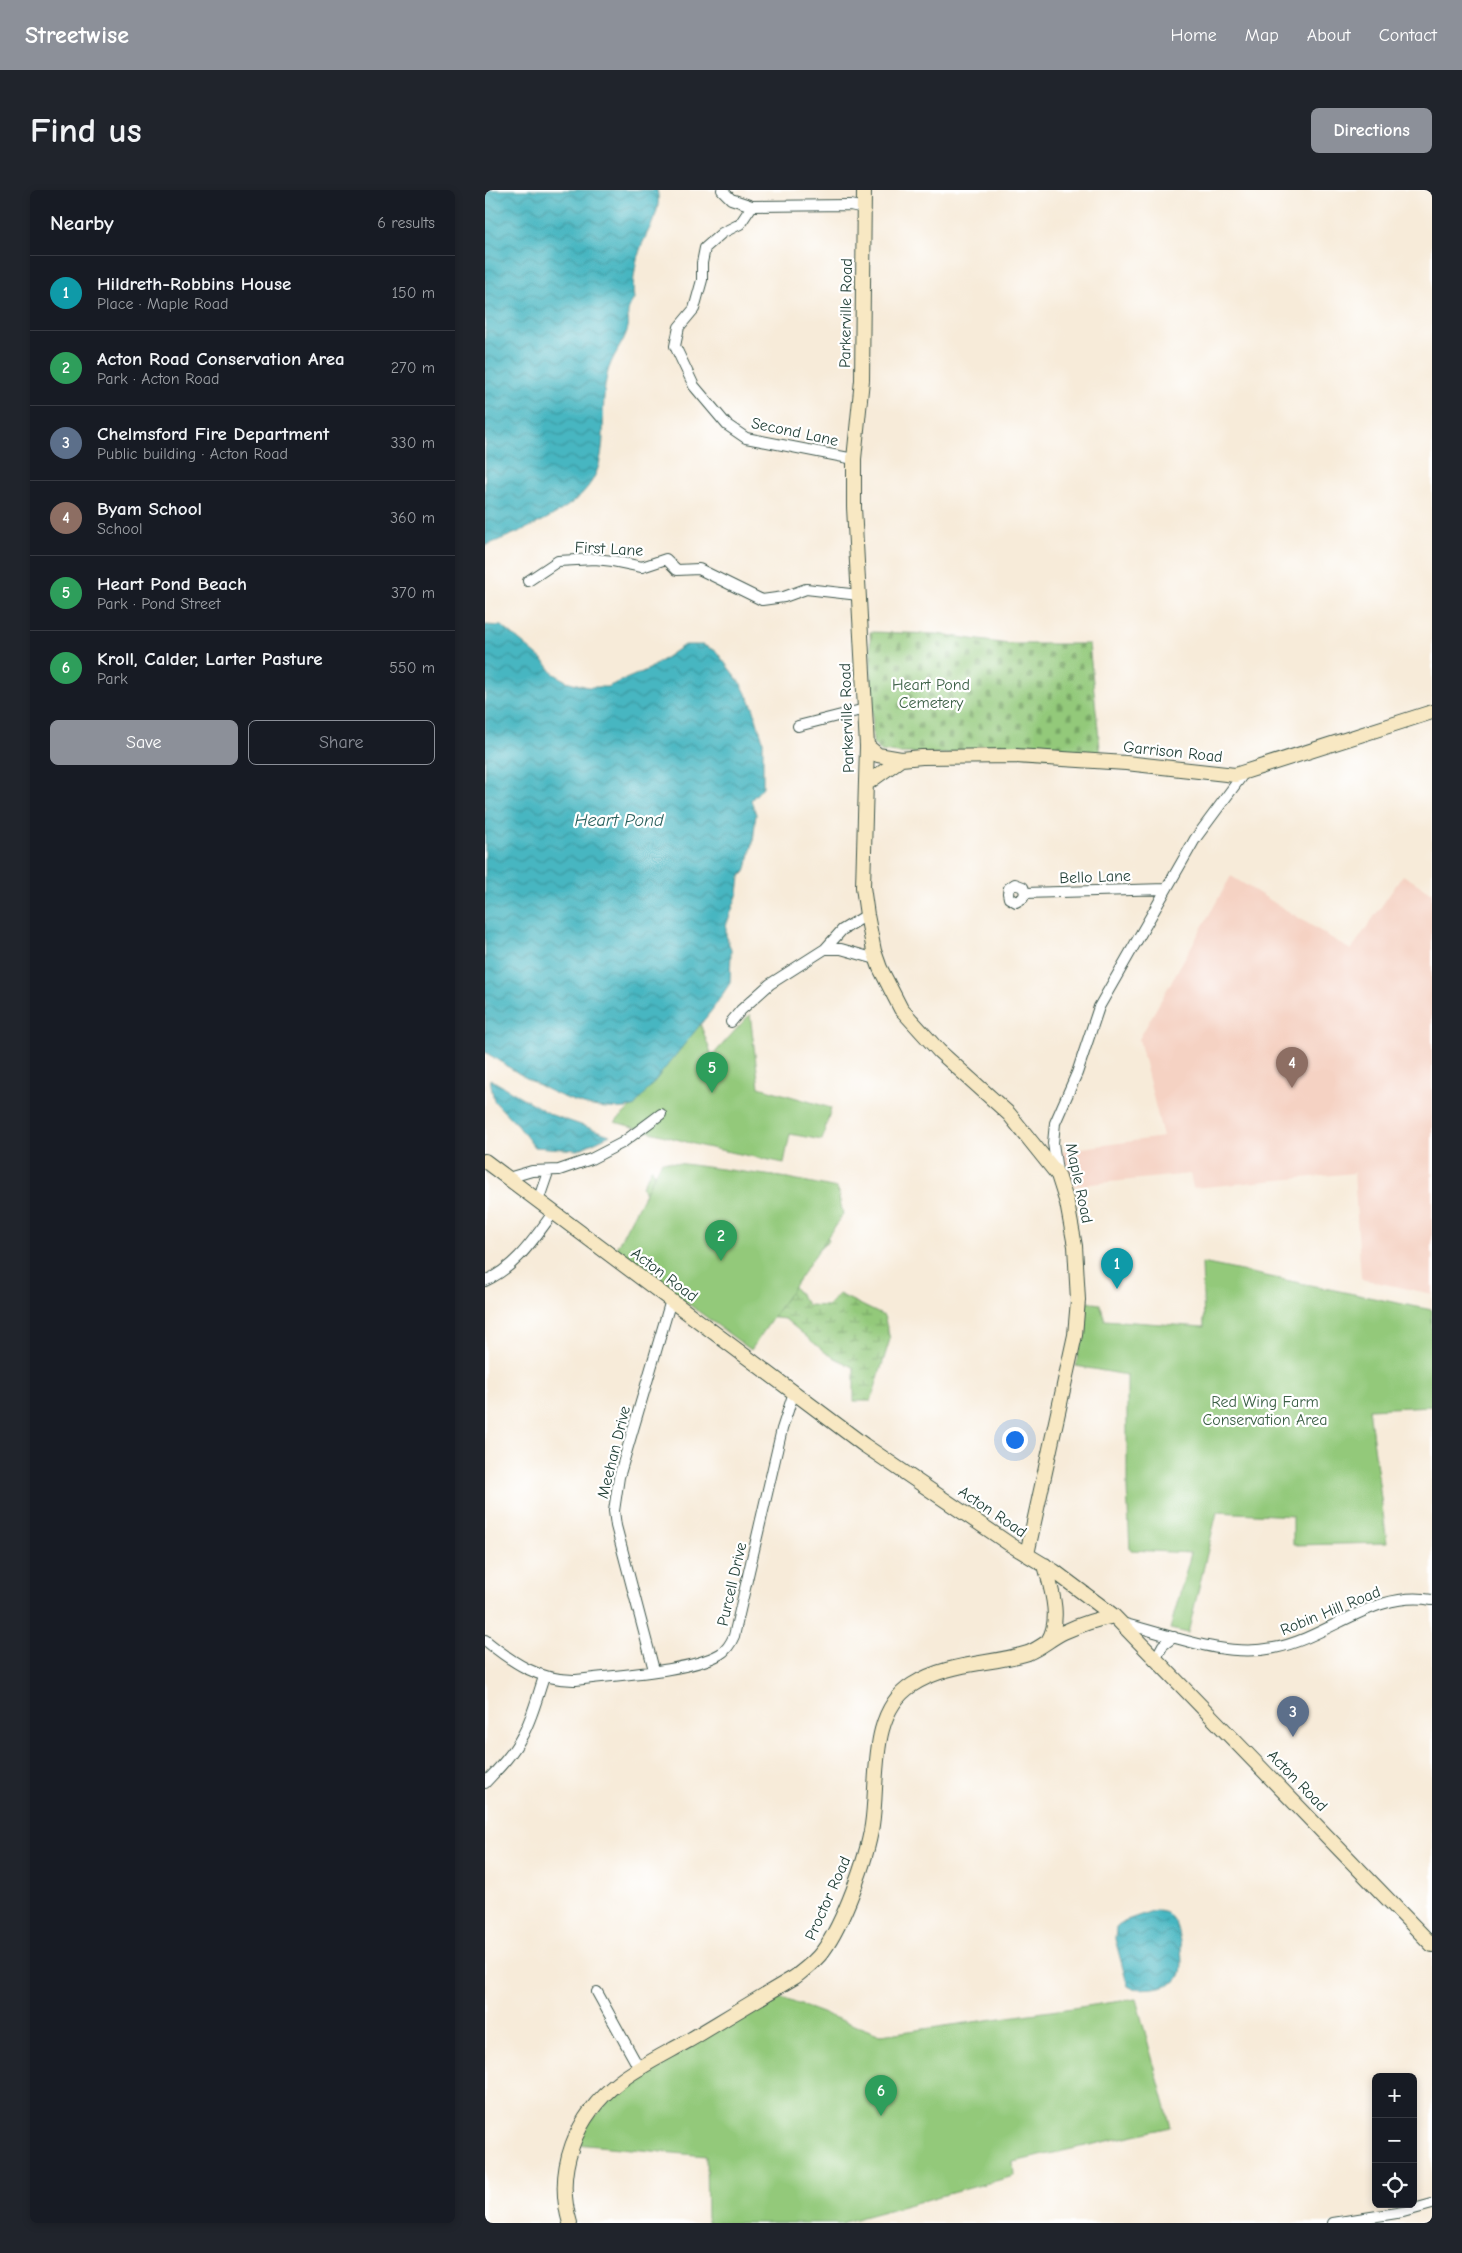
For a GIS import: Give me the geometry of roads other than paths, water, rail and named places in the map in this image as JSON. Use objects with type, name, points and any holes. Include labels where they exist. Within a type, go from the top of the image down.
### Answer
[{"type":"main road","name":"Parkerville Road","points":[[864,190],[862,380],[854,459],[854,507],[867,746],[863,887],[867,915],[876,959],[888,988],[901,1009],[939,1050],[1009,1114],[1058,1176]]},
{"type":"main road","name":"Garrison Road","points":[[867,746],[878,755],[901,759],[1016,756],[1164,766],[1227,775],[1244,773],[1432,712]]},
{"type":"main road","points":[[866,784],[901,759]]},
{"type":"main road","name":"Acton Road","points":[[485,1161],[870,1449],[1045,1565],[1118,1619],[1432,1945]]},
{"type":"main road","name":"Maple Road","points":[[1027,1554],[1075,1335],[1078,1308],[1078,1282],[1073,1230],[1058,1176]]},
{"type":"main road","points":[[1045,1565],[1055,1625],[1049,1641]]},
{"type":"main road","name":"Proctor Road","points":[[570,2223],[565,2197],[565,2177],[568,2158],[582,2122],[594,2106],[619,2082],[795,1977],[816,1960],[823,1951],[841,1916],[865,1856],[872,1824],[882,1732],[890,1709],[903,1692],[932,1675],[961,1666],[1026,1653],[1072,1629],[1118,1619]]},
{"type":"street","points":[[722,190],[731,199],[751,206],[850,205],[864,208]]},
{"type":"street","name":"Second Lane","points":[[751,206],[740,224],[722,233],[705,248],[702,263],[702,280],[694,309],[679,327],[675,346],[694,386],[727,425],[746,438],[854,459]]},
{"type":"street","name":"First Lane","points":[[529,581],[558,561],[595,559],[642,567],[665,559],[677,570],[699,569],[762,600],[784,597],[806,589],[859,595]]},
{"type":"street","points":[[797,726],[865,709]]},
{"type":"street","name":"Maple Road","points":[[1058,1176],[1053,1143],[1058,1113],[1077,1073],[1099,1007],[1207,820],[1244,773]]},
{"type":"street","name":"Bello Lane","points":[[1025,893],[1167,889]]},
{"type":"street","points":[[731,1022],[741,1010],[770,984],[825,949],[842,930],[867,915]]},
{"type":"street","points":[[825,949],[841,949],[876,959]]},
{"type":"street","points":[[508,1178],[532,1172],[548,1172],[591,1159],[622,1143],[661,1114]]},
{"type":"street","points":[[538,1201],[548,1172]]},
{"type":"street","points":[[485,1281],[502,1272],[516,1261],[553,1213]]},
{"type":"street","name":"Meehan Drive","points":[[653,1670],[616,1526],[614,1511],[619,1477],[671,1300]]},
{"type":"street","name":"Purcell Drive","points":[[485,1640],[515,1662],[543,1677],[576,1680],[691,1664],[721,1653],[729,1646],[734,1636],[782,1429],[794,1392]]},
{"type":"street","name":"Robin Hill Road","points":[[1118,1619],[1174,1637],[1228,1649],[1272,1648],[1309,1637],[1384,1603],[1405,1598],[1432,1600]]},
{"type":"street","points":[[1156,1658],[1163,1645],[1174,1637]]},
{"type":"street","points":[[485,1784],[512,1753],[523,1737],[543,1677]]},
{"type":"street","points":[[597,1992],[640,2070]]},
{"type":"street","points":[[1333,2223],[1403,2212],[1432,2204]]},
{"type":"water","points":[[485,190],[657,190],[658,203],[637,259],[633,284],[634,299],[628,313],[627,331],[607,375],[601,454],[599,465],[592,481],[568,506],[552,516],[485,546]]},
{"type":"water","name":"Heart Pond","points":[[485,625],[502,626],[544,661],[553,673],[566,681],[588,687],[607,687],[649,669],[684,645],[703,645],[716,651],[741,684],[753,707],[763,741],[763,787],[751,800],[756,814],[753,843],[745,872],[740,877],[738,893],[726,926],[726,935],[731,950],[730,983],[712,1010],[634,1107],[613,1108],[574,1101],[538,1085],[485,1052]]},
{"type":"water","points":[[490,1079],[552,1115],[610,1135],[578,1150],[534,1147],[519,1127],[494,1101]]},
{"type":"water","points":[[1155,1910],[1167,1913],[1176,1925],[1182,1969],[1178,1979],[1169,1984],[1143,1989],[1132,1988],[1128,1986],[1115,1939],[1116,1928],[1124,1921]]},
{"type":"place","name":"Byam School","points":[[1292,1088]]},
{"type":"place","name":"Heart Pond Beach","points":[[712,1093]]},
{"type":"place","name":"Acton Road Conservation Area","points":[[721,1261]]},
{"type":"place","name":"Hildreth-Robbins House","points":[[1117,1289]]},
{"type":"place","name":"Chelmsford Fire Department","points":[[1293,1737]]},
{"type":"place","name":"Kroll, Calder, Larter Pasture","points":[[881,2116]]},
{"type":"park label","name":"Heart Pond Cemetery","points":[[931,693]]},
{"type":"park label","name":"Red Wing Farm Conservation Area","points":[[1265,1410]]}]
